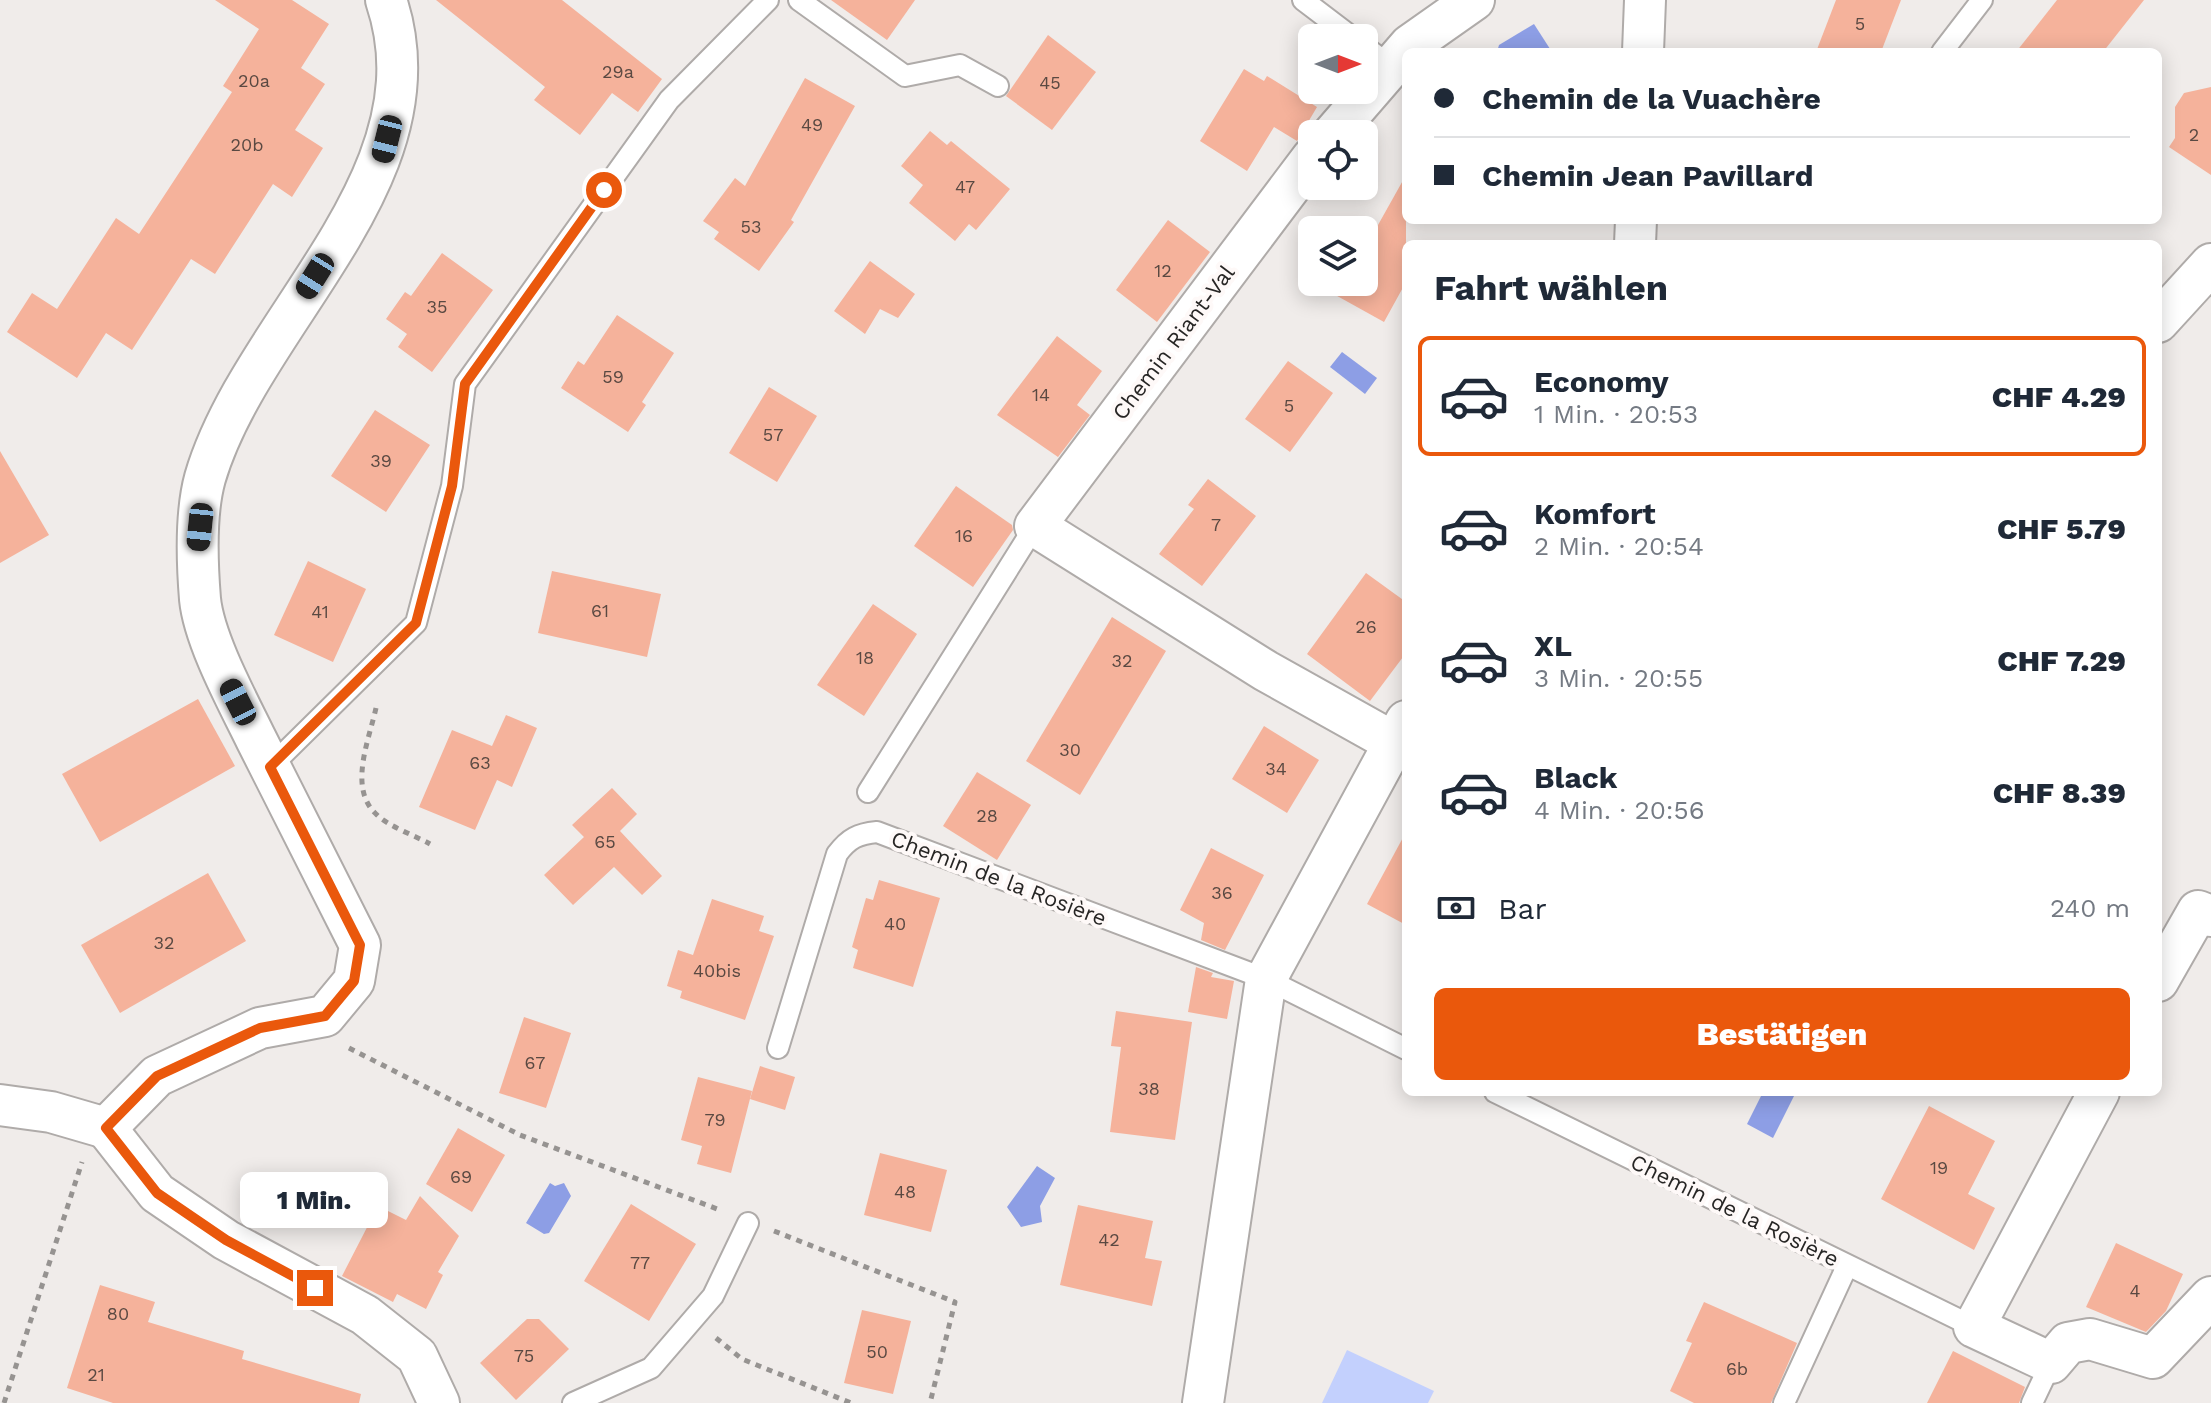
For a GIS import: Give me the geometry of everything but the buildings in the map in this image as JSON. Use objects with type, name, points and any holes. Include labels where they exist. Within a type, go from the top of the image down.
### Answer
[{"type":"street","points":[[94,1143],[157,1076],[260,1028],[325,1016],[354,981],[360,945],[227,680],[200,603],[198,545],[204,480],[235,402],[362,201],[381,163],[393,115],[396,64],[386,0]]},
{"type":"street","points":[[1378,56],[1410,45],[1474,0]]},
{"type":"street","points":[[1643,48],[1645,0]]},
{"type":"street","name":"Chemin Riant-Val","points":[[1035,526],[1298,177]]},
{"type":"street","points":[[2162,318],[2211,264]]},
{"type":"street","points":[[1035,526],[1266,671],[1399,732],[1266,979],[1203,1403]]},
{"type":"street","points":[[2162,974],[2198,911],[2211,916]]},
{"type":"street","points":[[2097,1096],[1974,1327],[2051,1363],[2068,1343],[2090,1339],[2153,1358],[2211,1297]]},
{"type":"street","points":[[0,1105],[51,1112],[157,1193],[226,1240],[365,1315],[417,1356],[439,1403]]},
{"type":"lane","points":[[270,767],[416,623],[452,486],[465,384],[669,100],[768,0]]},
{"type":"lane","points":[[799,0],[905,76],[960,65],[998,86]]},
{"type":"lane","points":[[1303,0],[1335,24]]},
{"type":"lane","points":[[1945,48],[1982,0]]},
{"type":"lane","name":"Chemin Riant-Val","points":[[868,792],[1035,526]]},
{"type":"lane","name":"Chemin de la Rosière","points":[[778,1048],[837,854],[847,840],[860,834],[877,832],[1266,979],[1402,1047]]},
{"type":"lane","name":"Chemin de la Rosière","points":[[1503,1096],[1974,1327]]},
{"type":"lane","points":[[573,1403],[651,1368],[713,1296],[748,1223]]},
{"type":"lane","points":[[1784,1403],[1847,1266]]},
{"type":"lane","points":[[2032,1403],[2051,1363]]},
{"type":"path","points":[[389,651],[361,778],[362,794],[376,816],[430,844]]},
{"type":"path","points":[[350,1048],[520,1135],[723,1211]]},
{"type":"path","points":[[4,1403],[94,1143]]},
{"type":"path","points":[[748,1223],[786,1234],[955,1302],[930,1403]]},
{"type":"path","points":[[694,1318],[742,1359],[851,1403]]},
{"type":"shaded area","points":[[1534,24],[1549,48],[1498,48]]},
{"type":"shaded area","points":[[1342,352],[1377,378],[1365,394],[1330,367]]},
{"type":"shaded area","points":[[1761,1096],[1794,1096],[1773,1138],[1747,1124]]},
{"type":"shaded area","points":[[1037,1166],[1055,1178],[1040,1206],[1042,1222],[1021,1227],[1007,1207]]},
{"type":"shaded area","points":[[550,1183],[555,1186],[564,1183],[571,1196],[549,1233],[544,1234],[526,1223]]},
{"type":"shaded area","points":[[1347,1350],[1434,1391],[1428,1403],[1322,1403]]},
{"type":"route","points":[[315,1288],[226,1240],[157,1193],[106,1128],[157,1076],[260,1028],[325,1016],[354,981],[360,945],[270,767],[416,623],[452,486],[465,384],[604,190]]}]
